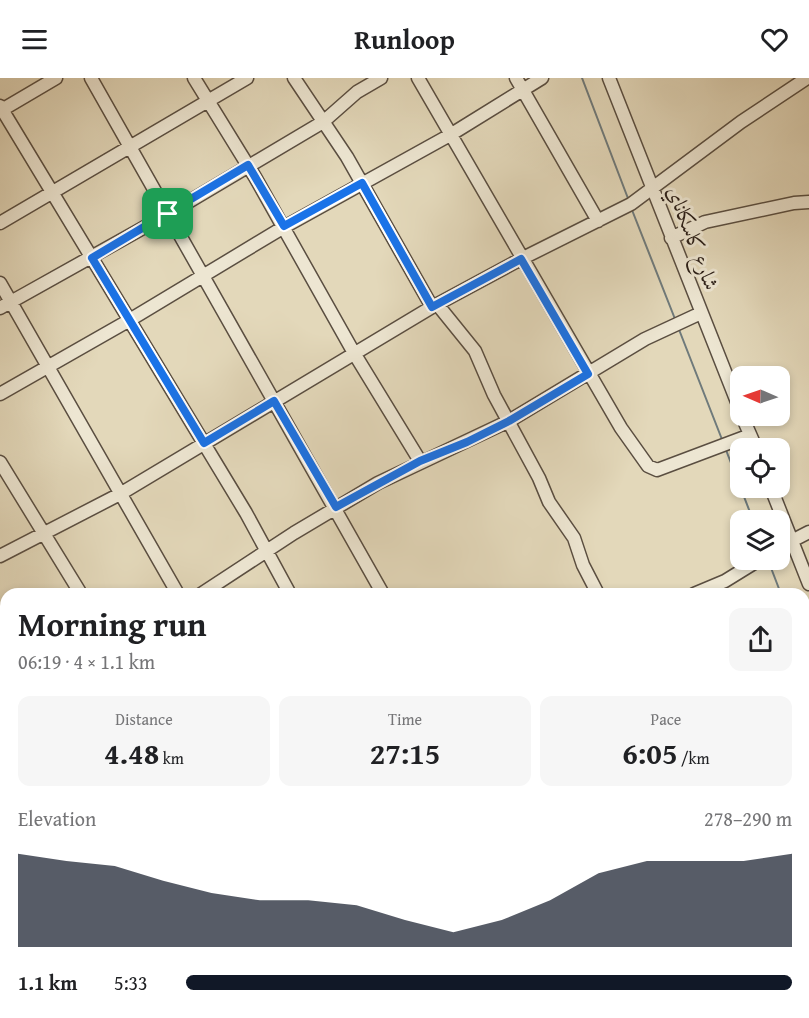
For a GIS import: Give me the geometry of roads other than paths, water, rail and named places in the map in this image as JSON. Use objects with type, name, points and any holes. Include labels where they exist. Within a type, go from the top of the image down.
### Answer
[{"type":"street","points":[[56,78],[1,109],[204,443],[287,588]]},
{"type":"street","points":[[91,78],[336,507],[380,588]]},
{"type":"street","points":[[194,78],[284,226],[354,353],[420,461]]},
{"type":"street","points":[[0,223],[247,78]]},
{"type":"street","points":[[294,78],[362,183],[434,306],[475,351],[549,502],[574,538],[583,565],[595,588]]},
{"type":"street","points":[[5,305],[92,258],[322,122],[357,92],[381,78]]},
{"type":"street","points":[[418,78],[588,374],[621,429],[651,469],[657,470],[678,463],[750,435]]},
{"type":"street","points":[[516,78],[598,221]]},
{"type":"street","points":[[0,394],[128,321],[284,226],[450,135],[542,78]]},
{"type":"street","name":"شارع كاسكاناي","points":[[609,78],[730,384]]},
{"type":"street","points":[[0,556],[120,494],[434,306],[521,259],[632,204],[741,122],[807,78]]},
{"type":"street","points":[[671,238],[705,222],[794,203],[809,202]]},
{"type":"street","points":[[0,283],[5,305],[50,367],[175,588]]},
{"type":"street","points":[[210,588],[336,507],[420,461],[467,442],[509,421],[645,339],[701,313]]},
{"type":"street","name":"شارع كاسكاناي","points":[[747,426],[751,438]]},
{"type":"street","points":[[0,462],[77,588]]},
{"type":"street","points":[[775,498],[809,584]]},
{"type":"street","points":[[792,541],[809,532]]},
{"type":"street","points":[[710,588],[725,582],[744,570]]},
{"type":"waterway","points":[[582,78],[629,201]]},
{"type":"waterway","points":[[632,210],[675,319]]},
{"type":"waterway","points":[[678,327],[723,442]]},
{"type":"waterway","points":[[726,450],[749,510]]},
{"type":"waterway","points":[[772,570],[779,588]]}]
